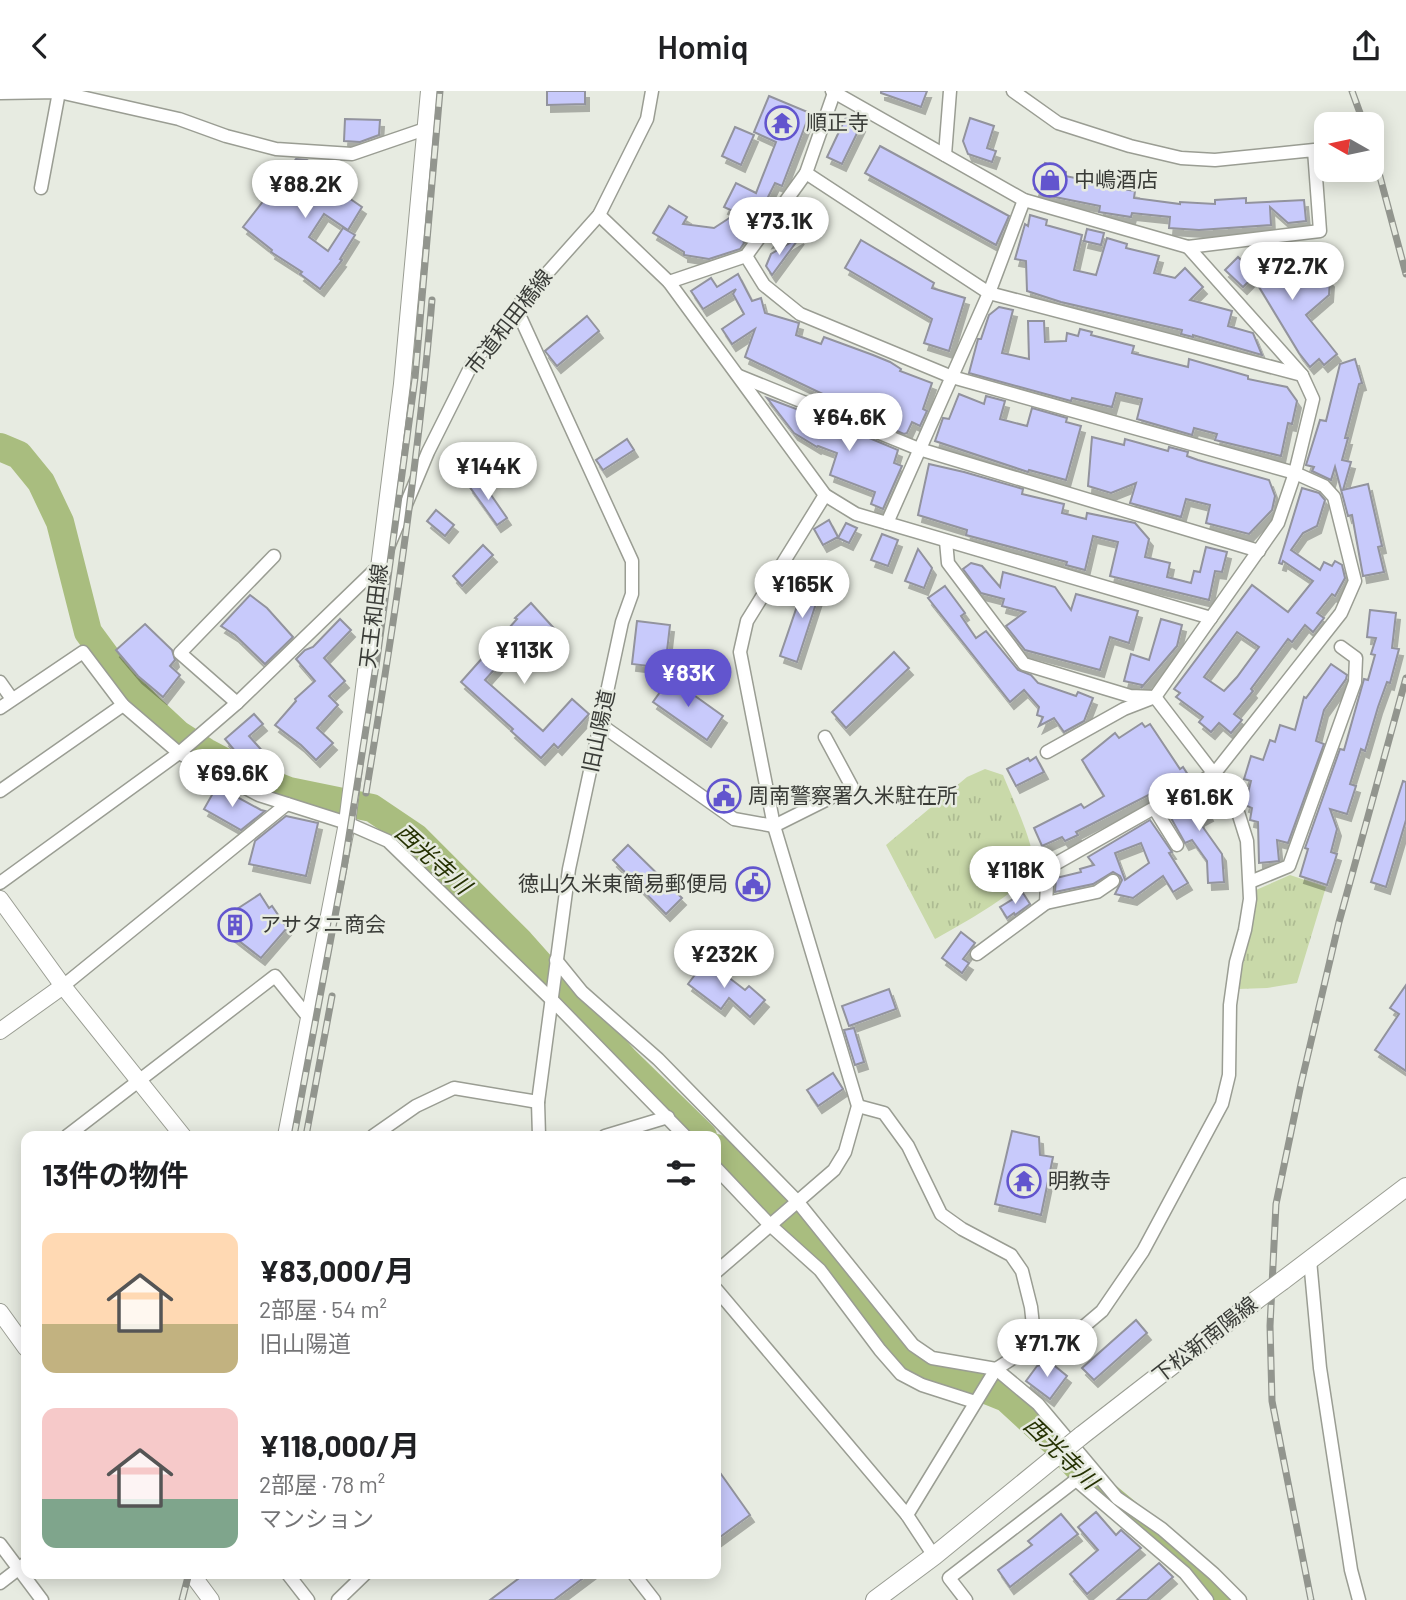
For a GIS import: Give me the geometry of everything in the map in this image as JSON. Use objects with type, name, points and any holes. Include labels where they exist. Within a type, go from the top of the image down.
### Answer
[{"type":"main road","name":"下松新南陽線","points":[[874,1600],[934,1556],[1081,1436],[1406,1187]]},
{"type":"street","name":"天王和田線","points":[[287,1131],[347,823],[402,384],[429,91]]},
{"type":"street","name":"市道和田橋線","points":[[381,564],[428,452],[471,366],[516,308],[599,215],[647,119],[652,91]]},
{"type":"street","points":[[945,155],[950,91]]},
{"type":"street","points":[[669,282],[747,256],[806,173],[833,92],[1024,200],[1188,247],[1320,231],[1314,150],[1215,160],[1181,158],[1129,146],[1058,123],[1013,91]]},
{"type":"street","points":[[41,188],[59,92]]},
{"type":"street","points":[[0,93],[59,92],[179,119],[226,136],[276,149],[352,154],[425,129]]},
{"type":"street","points":[[806,173],[989,293],[1302,375]]},
{"type":"street","points":[[887,523],[989,293],[1024,200]]},
{"type":"street","points":[[599,215],[669,282],[825,495],[856,514],[1211,618]]},
{"type":"street","points":[[1047,753],[1124,709],[1155,697],[1278,523],[1295,473],[1313,399],[1302,375],[1188,247]]},
{"type":"street","points":[[747,256],[764,285],[800,314],[951,377],[1295,473],[1324,486],[1334,496],[1355,581],[1341,613],[1214,774],[1048,868],[1046,904]]},
{"type":"street","name":"旧山陽道","points":[[516,308],[632,561],[632,594],[622,622],[569,869],[538,1103],[539,1131]]},
{"type":"street","points":[[738,375],[919,449],[1259,551]]},
{"type":"street","points":[[721,1268],[834,1170],[845,1152],[858,1106],[774,826],[740,652],[747,621],[825,495]]},
{"type":"street","points":[[946,541],[948,563],[1024,664],[1130,696],[1155,697]]},
{"type":"street","points":[[237,703],[180,653],[274,556]]},
{"type":"street","points":[[0,883],[179,753],[237,703],[381,564]]},
{"type":"street","points":[[1250,882],[1289,866],[1355,682],[1356,658],[1341,647]]},
{"type":"street","points":[[0,708],[83,652],[123,705],[179,753],[259,795],[347,823],[388,841],[552,1000],[681,1131]]},
{"type":"street","points":[[0,682],[12,699]]},
{"type":"street","points":[[907,1515],[996,1369],[1035,1344],[1069,1339],[1102,1311],[1143,1251],[1222,1104],[1229,1075],[1230,1005],[1236,962],[1245,930],[1250,882],[1247,841],[1237,809],[1214,774],[1155,697]]},
{"type":"street","points":[[0,791],[123,705]]},
{"type":"street","points":[[601,725],[734,819],[774,826],[852,787],[825,737]]},
{"type":"street","points":[[0,1031],[63,986],[287,804]]},
{"type":"street","points":[[1154,809],[1177,845]]},
{"type":"street","points":[[977,954],[1046,904],[1097,892],[1113,881]]},
{"type":"street","points":[[0,899],[63,986],[179,1131]]},
{"type":"street","points":[[556,960],[582,992],[658,1059],[797,1201],[913,1345],[932,1358],[996,1369],[1038,1404],[1116,1498],[1162,1529],[1240,1600]]},
{"type":"street","points":[[74,1131],[275,976],[309,1018]]},
{"type":"street","points":[[380,1131],[416,1106],[454,1088],[538,1103]]},
{"type":"street","points":[[858,1106],[884,1113],[908,1146],[941,1214],[961,1229],[1010,1255],[1022,1271],[1031,1307],[1035,1344]]},
{"type":"street","points":[[622,1131],[668,1117]]},
{"type":"street","points":[[721,1173],[770,1225],[820,1270],[901,1374],[922,1385],[975,1402]]},
{"type":"street","points":[[1310,1260],[1320,1368],[1347,1547],[1359,1600]]},
{"type":"street","points":[[721,1295],[907,1515],[934,1556]]},
{"type":"street","points":[[0,1312],[21,1341]]},
{"type":"street","points":[[967,1600],[948,1578],[1076,1480],[1185,1573],[1207,1600]]},
{"type":"street","points":[[0,1544],[21,1564]]},
{"type":"street","points":[[0,1583],[21,1567]]},
{"type":"street","points":[[30,1579],[42,1600]]},
{"type":"street","points":[[196,1579],[212,1600]]},
{"type":"street","points":[[292,1579],[308,1600]]},
{"type":"street","points":[[338,1600],[360,1579]]},
{"type":"street","points":[[638,1579],[654,1600]]},
{"type":"green space","points":[[985,769],[1003,775],[1027,834],[1033,866],[1019,885],[1006,896],[935,939],[886,845],[967,777]]},
{"type":"green space","points":[[1290,875],[1326,887],[1297,983],[1238,989],[1252,928],[1256,890]]},
{"type":"building","points":[[547,91],[585,91],[585,104],[547,105]]},
{"type":"building","points":[[881,91],[927,91],[921,107]]},
{"type":"building","points":[[769,96],[810,113],[782,186],[775,183],[747,239],[740,228],[744,243],[740,249],[709,259],[684,255],[684,252],[653,233],[669,206],[687,217],[683,224],[714,228],[737,213],[724,207],[736,183],[756,193],[776,142],[754,132]]},
{"type":"building","points":[[846,117],[861,125],[842,164],[827,157]]},
{"type":"building","points":[[970,118],[994,126],[987,148],[996,151],[992,162],[968,154],[963,141]]},
{"type":"building","points":[[345,119],[380,120],[379,135],[360,142],[344,141]]},
{"type":"building","points":[[735,127],[754,135],[741,165],[722,156]]},
{"type":"building","points":[[880,146],[1009,216],[996,245],[865,173]]},
{"type":"building","points":[[296,159],[307,160],[324,171],[329,165],[342,176],[333,187],[362,207],[348,230],[324,214],[309,237],[328,251],[343,228],[355,235],[340,259],[342,260],[320,289],[243,227]]},
{"type":"building","points":[[1045,163],[1066,172],[1065,176],[1086,180],[1086,183],[1135,191],[1134,198],[1180,204],[1215,204],[1215,200],[1246,198],[1246,203],[1304,200],[1306,221],[1288,223],[1270,207],[1271,225],[1199,230],[1169,228],[1170,217],[1132,213],[1131,217],[1099,212],[1100,206],[1050,196],[1035,189]]},
{"type":"building","points":[[1030,215],[1047,220],[1046,225],[1082,235],[1074,270],[1096,275],[1107,238],[1127,244],[1126,248],[1159,256],[1154,273],[1175,278],[1185,268],[1203,287],[1190,300],[1232,311],[1228,326],[1253,333],[1262,355],[1181,334],[1182,330],[1061,302],[1027,291],[1026,261],[1015,259]]},
{"type":"building","points":[[785,218],[803,230],[769,241]]},
{"type":"building","points":[[1087,229],[1104,233],[1101,245],[1084,241]]},
{"type":"building","points":[[800,237],[772,275],[766,266],[771,254]]},
{"type":"building","points":[[861,240],[934,283],[932,288],[965,298],[949,351],[924,343],[932,319],[845,268]]},
{"type":"building","points":[[1266,255],[1287,276],[1308,256],[1330,280],[1329,295],[1306,315],[1337,354],[1324,365],[1319,359],[1310,367],[1253,277],[1243,287],[1225,270],[1238,257],[1251,270]]},
{"type":"building","points":[[738,274],[752,301],[761,298],[765,313],[799,323],[796,335],[821,344],[824,337],[890,362],[901,369],[900,371],[932,383],[923,409],[927,411],[920,426],[912,422],[904,434],[861,416],[865,408],[831,398],[745,357],[755,329],[732,344],[722,329],[744,314],[733,294],[736,289],[703,309],[691,291],[711,278],[717,287]]},
{"type":"building","points":[[999,307],[1013,310],[1002,353],[1029,359],[1028,321],[1044,321],[1045,342],[1066,341],[1067,333],[1078,336],[1080,329],[1092,332],[1091,335],[1134,346],[1132,353],[1188,367],[1189,359],[1248,376],[1248,379],[1287,387],[1297,401],[1292,424],[1288,423],[1281,456],[1215,440],[1217,434],[1194,428],[1192,435],[1137,419],[1142,399],[1116,393],[1112,407],[1072,398],[1071,401],[969,373],[978,339],[981,339],[989,315]]},
{"type":"building","points":[[587,316],[599,331],[557,366],[545,351]]},
{"type":"building","points":[[1355,359],[1362,383],[1359,384],[1345,438],[1348,438],[1342,460],[1351,462],[1343,490],[1368,484],[1382,546],[1378,547],[1384,572],[1363,576],[1352,515],[1348,516],[1335,467],[1331,480],[1312,471],[1314,467],[1306,465],[1320,420],[1326,421],[1340,364]]},
{"type":"building","points":[[959,394],[984,404],[986,396],[1005,401],[1000,419],[1027,426],[1032,408],[1067,418],[1066,422],[1081,426],[1066,480],[1029,470],[1028,472],[935,441],[943,418],[949,419]]},
{"type":"building","points":[[767,398],[799,410],[809,423],[814,416],[840,432],[842,428],[855,432],[898,450],[894,463],[902,466],[883,509],[871,504],[875,492],[830,475],[837,453],[817,447],[794,433]]},
{"type":"building","points":[[1092,437],[1124,445],[1125,439],[1168,451],[1169,447],[1188,452],[1187,456],[1198,460],[1269,480],[1275,496],[1272,510],[1249,534],[1206,523],[1210,505],[1186,499],[1181,517],[1130,503],[1136,483],[1111,493],[1088,486]]},
{"type":"building","points":[[627,439],[634,450],[603,470],[596,460]]},
{"type":"building","points":[[929,464],[1023,489],[1022,494],[1064,504],[1062,513],[1086,519],[1087,513],[1135,523],[1149,539],[1145,557],[1170,563],[1167,577],[1191,583],[1194,571],[1200,572],[1206,547],[1227,552],[1222,572],[1215,571],[1209,600],[1110,576],[1118,542],[1093,536],[1085,570],[1066,565],[1067,562],[966,535],[967,530],[918,515]]},
{"type":"building","points":[[480,479],[507,518],[497,525],[469,486]]},
{"type":"building","points":[[1302,488],[1319,493],[1325,500],[1317,526],[1303,533],[1291,550],[1320,570],[1324,562],[1332,566],[1335,561],[1342,565],[1345,578],[1335,596],[1332,594],[1317,613],[1324,618],[1313,632],[1305,625],[1292,642],[1288,639],[1251,689],[1253,691],[1234,714],[1242,720],[1231,733],[1219,723],[1211,732],[1199,722],[1203,717],[1176,697],[1180,693],[1174,689],[1252,585],[1288,612],[1313,581],[1283,561],[1282,564],[1279,563]],"holes":[[[1237,632],[1259,647],[1224,691],[1204,677]]]},
{"type":"building","points":[[436,510],[454,525],[445,536],[427,521]]},
{"type":"building","points":[[829,520],[838,537],[823,545],[814,529]]},
{"type":"building","points":[[846,523],[857,528],[849,543],[838,538]]},
{"type":"building","points":[[882,534],[898,540],[888,566],[871,560]]},
{"type":"building","points":[[483,545],[493,555],[462,586],[453,576]]},
{"type":"building","points":[[918,549],[932,568],[924,588],[905,581]]},
{"type":"building","points":[[971,563],[982,566],[1000,587],[1003,572],[1055,587],[1071,610],[1076,594],[1138,611],[1129,643],[1110,637],[1100,670],[1025,650],[1006,626],[1025,612],[1002,606],[1004,599],[981,593],[963,569]]},
{"type":"building","points":[[807,577],[823,582],[797,662],[780,656]]},
{"type":"building","points":[[945,586],[965,613],[961,616],[976,638],[986,631],[1018,670],[1031,675],[1038,683],[1076,696],[1078,692],[1093,698],[1084,721],[1064,732],[1054,718],[1039,726],[1043,717],[1037,715],[1039,707],[1024,690],[1010,702],[928,598]]},
{"type":"building","points":[[250,595],[267,608],[293,637],[265,664],[235,635],[221,626]]},
{"type":"building","points":[[531,603],[561,636],[545,651],[528,632],[485,680],[543,731],[572,699],[589,714],[558,748],[554,744],[541,758],[461,682]]},
{"type":"building","points":[[1370,610],[1396,613],[1392,648],[1399,649],[1390,683],[1387,682],[1365,751],[1361,749],[1350,784],[1356,786],[1347,814],[1330,809],[1337,829],[1331,852],[1337,854],[1327,885],[1300,876],[1308,849],[1305,848],[1340,749],[1344,750],[1364,679],[1368,680],[1375,655],[1371,654],[1376,638],[1367,637]]},
{"type":"building","points":[[340,619],[351,630],[324,658],[345,681],[329,696],[338,705],[317,728],[333,743],[316,760],[275,725],[295,699],[315,681],[296,659],[305,650],[313,647]]},
{"type":"building","points":[[1161,619],[1182,625],[1177,646],[1141,688],[1142,685],[1124,681],[1131,654],[1149,660]]},
{"type":"building","points":[[637,621],[670,625],[665,668],[632,664]]},
{"type":"building","points":[[145,624],[172,650],[175,660],[170,666],[180,675],[163,697],[138,676],[116,650]]},
{"type":"building","points":[[894,652],[909,668],[846,728],[832,712]]},
{"type":"building","points":[[1331,664],[1347,675],[1324,710],[1316,741],[1324,744],[1288,843],[1277,840],[1279,861],[1259,863],[1258,822],[1250,820],[1252,808],[1245,805],[1251,781],[1244,779],[1251,756],[1263,760],[1270,740],[1275,742],[1280,725],[1295,730],[1304,697],[1306,698]]},
{"type":"building","points":[[670,678],[723,716],[707,740],[653,702]]},
{"type":"building","points":[[254,714],[263,724],[249,736],[265,754],[254,763],[246,752],[240,757],[225,739]]},
{"type":"building","points":[[1142,723],[1145,727],[1150,724],[1180,769],[1183,767],[1190,778],[1164,792],[1162,788],[1076,832],[1078,835],[1065,841],[1062,837],[1042,846],[1034,828],[1081,804],[1084,808],[1104,796],[1082,760],[1115,733],[1119,738]]},
{"type":"building","points":[[1036,757],[1044,772],[1016,786],[1007,769],[1028,758],[1030,761]]},
{"type":"building","points":[[1403,781],[1406,782],[1406,820],[1386,887],[1371,882]]},
{"type":"building","points":[[217,786],[265,811],[241,830],[204,809]]},
{"type":"building","points":[[1208,788],[1213,798],[1203,803],[1209,814],[1200,819],[1200,823],[1222,854],[1224,882],[1208,883],[1207,861],[1192,840],[1185,843],[1171,818],[1176,815],[1172,808]]},
{"type":"building","points":[[286,816],[318,823],[306,876],[249,864],[255,841]]},
{"type":"building","points":[[1150,820],[1172,852],[1169,853],[1188,883],[1173,892],[1163,876],[1133,898],[1115,894],[1122,880],[1113,872],[1093,884],[1055,892],[1056,878],[1081,872],[1080,869],[1094,865],[1088,857]],"holes":[[[1141,843],[1149,863],[1125,880],[1115,853]]]},
{"type":"building","points":[[628,845],[682,898],[666,914],[613,860]]},
{"type":"building","points":[[1023,893],[1030,904],[1007,918],[1000,907]]},
{"type":"building","points":[[260,894],[287,928],[261,958],[221,927],[234,911]]},
{"type":"building","points":[[961,932],[975,943],[963,959],[969,963],[962,973],[942,958]]},
{"type":"building","points":[[706,960],[745,990],[749,986],[765,1000],[750,1017],[729,998],[721,1009],[688,984]]},
{"type":"building","points":[[1406,985],[1406,1071],[1375,1050],[1399,1014],[1390,1008]]},
{"type":"building","points":[[889,989],[896,1009],[849,1026],[842,1006]]},
{"type":"building","points":[[854,1028],[864,1062],[855,1065],[844,1030]]},
{"type":"building","points":[[833,1073],[843,1089],[818,1106],[807,1090]]},
{"type":"building","name":"明教寺","points":[[1012,1131],[1039,1137],[1040,1155],[1053,1157],[1041,1215],[995,1204]]},
{"type":"building","points":[[1136,1320],[1147,1333],[1094,1380],[1082,1368]]},
{"type":"building","points":[[1050,1362],[1067,1376],[1050,1399],[1026,1381],[1037,1366]]},
{"type":"building","points":[[721,1474],[750,1515],[721,1536]]},
{"type":"building","points":[[1096,1512],[1116,1535],[1121,1530],[1141,1548],[1087,1594],[1070,1574],[1098,1550],[1078,1527]]},
{"type":"building","points":[[1061,1514],[1078,1534],[1010,1587],[998,1570],[1032,1545],[1028,1541]]},
{"type":"building","points":[[1159,1563],[1173,1577],[1147,1600],[1117,1600]]},
{"type":"building","points":[[518,1579],[582,1579],[554,1600],[490,1600]]},
{"type":"waterway","name":"西光寺川","points":[[0,447],[19,455],[41,482],[60,522],[88,632],[124,681],[149,707],[178,734],[251,776],[289,791],[372,808],[415,837],[520,942],[625,1060],[698,1131]]},
{"type":"waterway","name":"西光寺川","points":[[721,1153],[824,1253],[902,1356],[1006,1398],[1054,1442],[1097,1488],[1178,1555],[1222,1600]]},
{"type":"railway","points":[[295,1131],[344,868],[377,659],[415,378],[440,91]]},
{"type":"railway","points":[[1352,91],[1360,112]]},
{"type":"railway","points":[[1381,182],[1406,274]]},
{"type":"railway","points":[[366,793],[404,547],[432,300]]},
{"type":"railway","points":[[1311,1600],[1272,1401],[1270,1326],[1276,1204],[1339,922],[1406,678]]},
{"type":"railway","points":[[307,1131],[332,996]]},
{"type":"railway","points":[[182,1600],[187,1579]]},
{"type":"place","name":"順正寺","points":[[782,123]]},
{"type":"place","name":"中嶋酒店","points":[[1050,180]]},
{"type":"place","name":"周南警察署久米駐在所","points":[[724,796]]},
{"type":"place","name":"徳山久米東簡易郵便局","points":[[753,884]]},
{"type":"place","name":"アサタニ商会","points":[[235,925]]},
{"type":"place","name":"明教寺","points":[[1024,1181]]}]
